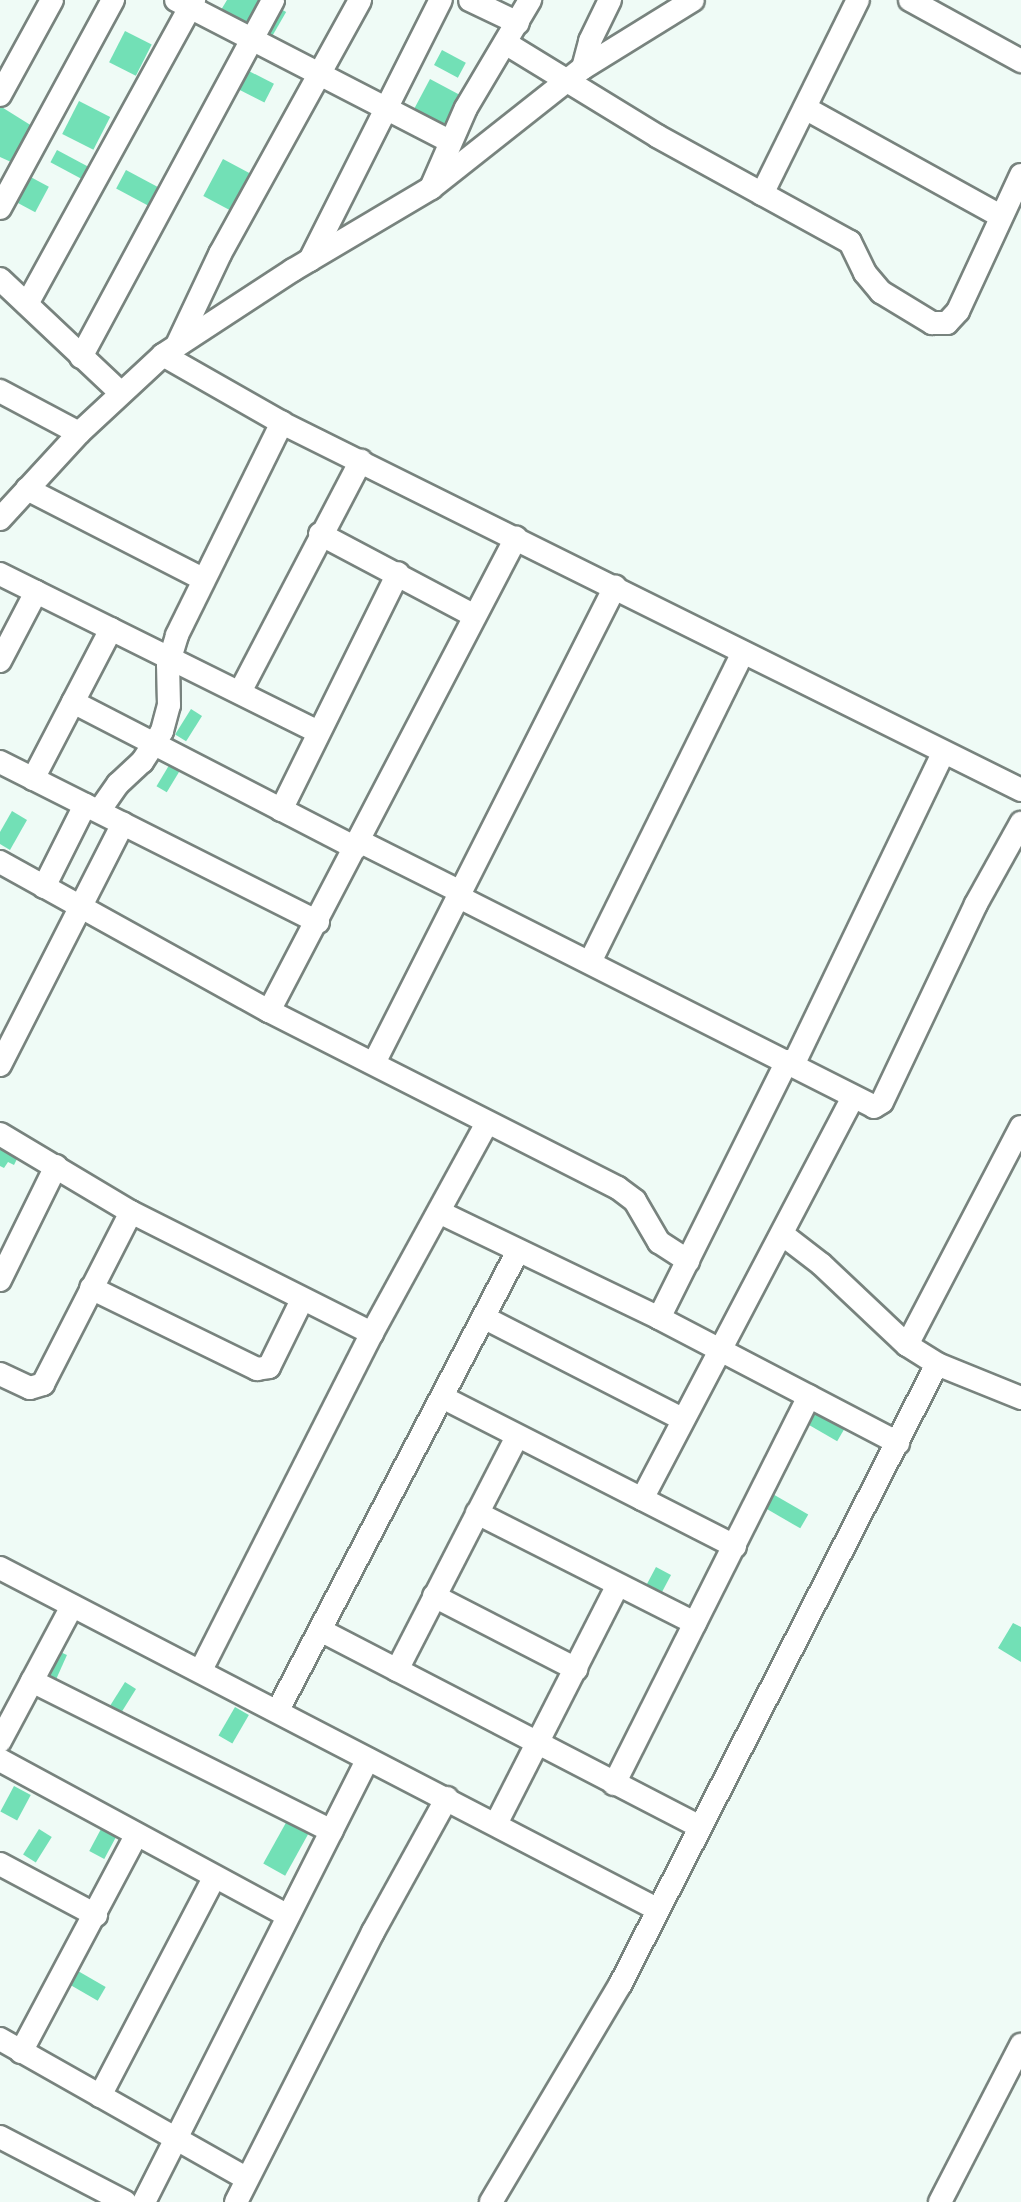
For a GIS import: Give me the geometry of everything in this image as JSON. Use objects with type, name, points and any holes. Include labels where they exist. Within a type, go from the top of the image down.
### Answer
[{"type":"street","points":[[0,95],[52,0]]},
{"type":"street","points":[[0,208],[113,0]]},
{"type":"street","points":[[81,357],[273,0]]},
{"type":"street","points":[[170,350],[220,254],[360,0]]},
{"type":"street","points":[[310,260],[383,110],[441,0]]},
{"type":"street","points":[[470,0],[518,23]]},
{"type":"street","points":[[431,188],[449,141],[507,44],[530,0]]},
{"type":"street","points":[[576,74],[610,0]]},
{"type":"street","points":[[0,519],[120,392],[170,350],[310,260],[431,188],[576,74],[693,0]]},
{"type":"street","points":[[762,194],[858,0]]},
{"type":"street","points":[[910,0],[1021,61]]},
{"type":"street","points":[[27,304],[187,3],[252,41],[383,110],[449,141]]},
{"type":"street","points":[[507,44],[576,74],[657,136],[850,242],[865,273],[882,292],[940,325],[947,323],[958,311],[1021,175]]},
{"type":"street","points":[[805,108],[1001,216]]},
{"type":"street","points":[[0,279],[120,392]]},
{"type":"street","points":[[170,350],[282,423],[615,587],[943,754],[1021,790]]},
{"type":"street","points":[[0,391],[79,433]]},
{"type":"street","points":[[44,887],[92,808],[155,745],[168,705],[169,657],[203,579],[282,423]]},
{"type":"street","points":[[240,692],[320,534],[361,461]]},
{"type":"street","points":[[27,489],[203,579]]},
{"type":"street","points":[[320,534],[398,573],[473,615]]},
{"type":"street","points":[[269,1011],[358,845],[473,615],[516,538]]},
{"type":"street","points":[[281,810],[398,573]]},
{"type":"street","points":[[0,574],[318,732]]},
{"type":"street","points":[[374,1063],[615,587]]},
{"type":"street","points":[[0,661],[36,592]]},
{"type":"street","points":[[33,779],[111,628]]},
{"type":"street","points":[[590,962],[743,653]]},
{"type":"street","points":[[73,702],[281,810],[460,895],[790,1063],[868,1107],[882,1102],[976,904],[1021,823]]},
{"type":"street","points":[[659,1318],[790,1063],[943,754]]},
{"type":"street","points":[[0,762],[318,922]]},
{"type":"street","points":[[0,1065],[123,824]]},
{"type":"street","points":[[2,867],[44,887],[81,910],[269,1011],[618,1188],[635,1201],[659,1242],[688,1261]]},
{"type":"street","points":[[642,1498],[852,1099]]},
{"type":"street","points":[[201,1670],[372,1334],[441,1214],[487,1123]]},
{"type":"street","points":[[907,1345],[1021,1127]]},
{"type":"street","points":[[0,1134],[131,1212],[372,1334]]},
{"type":"street","points":[[0,1280],[56,1166]]},
{"type":"street","points":[[0,1374],[30,1388],[39,1388],[131,1212]]},
{"type":"street","points":[[441,1214],[659,1318],[898,1443]]},
{"type":"street","points":[[782,1234],[821,1264],[907,1345],[937,1364],[1021,1398]]},
{"type":"street","points":[[278,1710],[322,1631],[518,1251]]},
{"type":"street","points":[[91,1288],[257,1369],[269,1367],[303,1299]]},
{"type":"street","points":[[485,1318],[682,1419]]},
{"type":"street","points":[[491,2202],[589,2040],[937,1364]]},
{"type":"street","points":[[614,1784],[808,1396]]},
{"type":"street","points":[[442,1397],[735,1546]]},
{"type":"street","points":[[397,1670],[517,1437]]},
{"type":"street","points":[[477,1513],[695,1623]]},
{"type":"street","points":[[0,1568],[201,1670],[657,1909]]},
{"type":"street","points":[[496,1824],[618,1585]]},
{"type":"street","points":[[434,1596],[576,1669]]},
{"type":"street","points":[[0,1741],[72,1606]]},
{"type":"street","points":[[322,1631],[537,1745],[700,1827]]},
{"type":"street","points":[[32,1681],[332,1831]]},
{"type":"street","points":[[144,2202],[174,2138],[368,1759]]},
{"type":"street","points":[[0,1760],[136,1836],[287,1915]]},
{"type":"street","points":[[236,2202],[246,2178],[447,1798]]},
{"type":"street","points":[[21,2052],[96,1915],[136,1836]]},
{"type":"street","points":[[0,1864],[96,1915]]},
{"type":"street","points":[[100,2096],[214,1878]]},
{"type":"street","points":[[0,2039],[246,2178]]},
{"type":"street","points":[[940,2202],[1021,2045]]},
{"type":"street","points":[[0,2137],[125,2202]]},
{"type":"building","points":[[227,0],[260,0],[247,24],[221,10]]},
{"type":"building","points":[[274,5],[286,12],[271,38],[259,31]]},
{"type":"building","points":[[125,31],[152,45],[136,76],[109,62]]},
{"type":"building","points":[[442,50],[466,63],[458,78],[434,65]]},
{"type":"building","points":[[241,67],[274,84],[264,103],[231,86]]},
{"type":"building","points":[[430,79],[460,95],[443,128],[413,112]]},
{"type":"building","points":[[79,101],[110,117],[93,150],[62,134]]},
{"type":"building","points":[[0,106],[40,131],[22,167],[0,157]]},
{"type":"building","points":[[57,150],[89,167],[82,179],[50,162]]},
{"type":"building","points":[[223,159],[253,175],[233,212],[203,196]]},
{"type":"building","points":[[126,170],[158,187],[148,205],[116,189]]},
{"type":"building","points":[[25,174],[49,187],[35,212],[11,200]]},
{"type":"building","points":[[191,709],[202,716],[186,741],[175,734]]},
{"type":"building","points":[[174,757],[184,763],[167,792],[156,786]]},
{"type":"building","points":[[12,811],[27,820],[10,850],[0,844],[0,832]]},
{"type":"building","points":[[0,1148],[18,1157],[14,1165],[8,1162],[4,1168],[0,1166]]},
{"type":"building","points":[[816,1406],[847,1424],[837,1441],[806,1423]]},
{"type":"building","points":[[771,1493],[808,1514],[800,1528],[763,1507]]},
{"type":"building","points":[[656,1567],[671,1575],[658,1600],[643,1592]]},
{"type":"building","points":[[1013,1623],[1021,1627],[1021,1662],[998,1648]]},
{"type":"building","points":[[56,1650],[67,1655],[54,1685],[43,1680]]},
{"type":"building","points":[[125,1682],[136,1689],[121,1713],[110,1707]]},
{"type":"building","points":[[235,1707],[249,1715],[232,1744],[218,1736]]},
{"type":"building","points":[[14,1786],[31,1795],[17,1821],[0,1812]]},
{"type":"building","points":[[288,1819],[310,1831],[285,1876],[263,1864]]},
{"type":"building","points":[[39,1829],[52,1837],[36,1862],[23,1854]]},
{"type":"building","points":[[101,1829],[116,1837],[104,1859],[89,1851]]},
{"type":"building","points":[[78,1971],[106,1987],[98,2001],[70,1985]]}]
